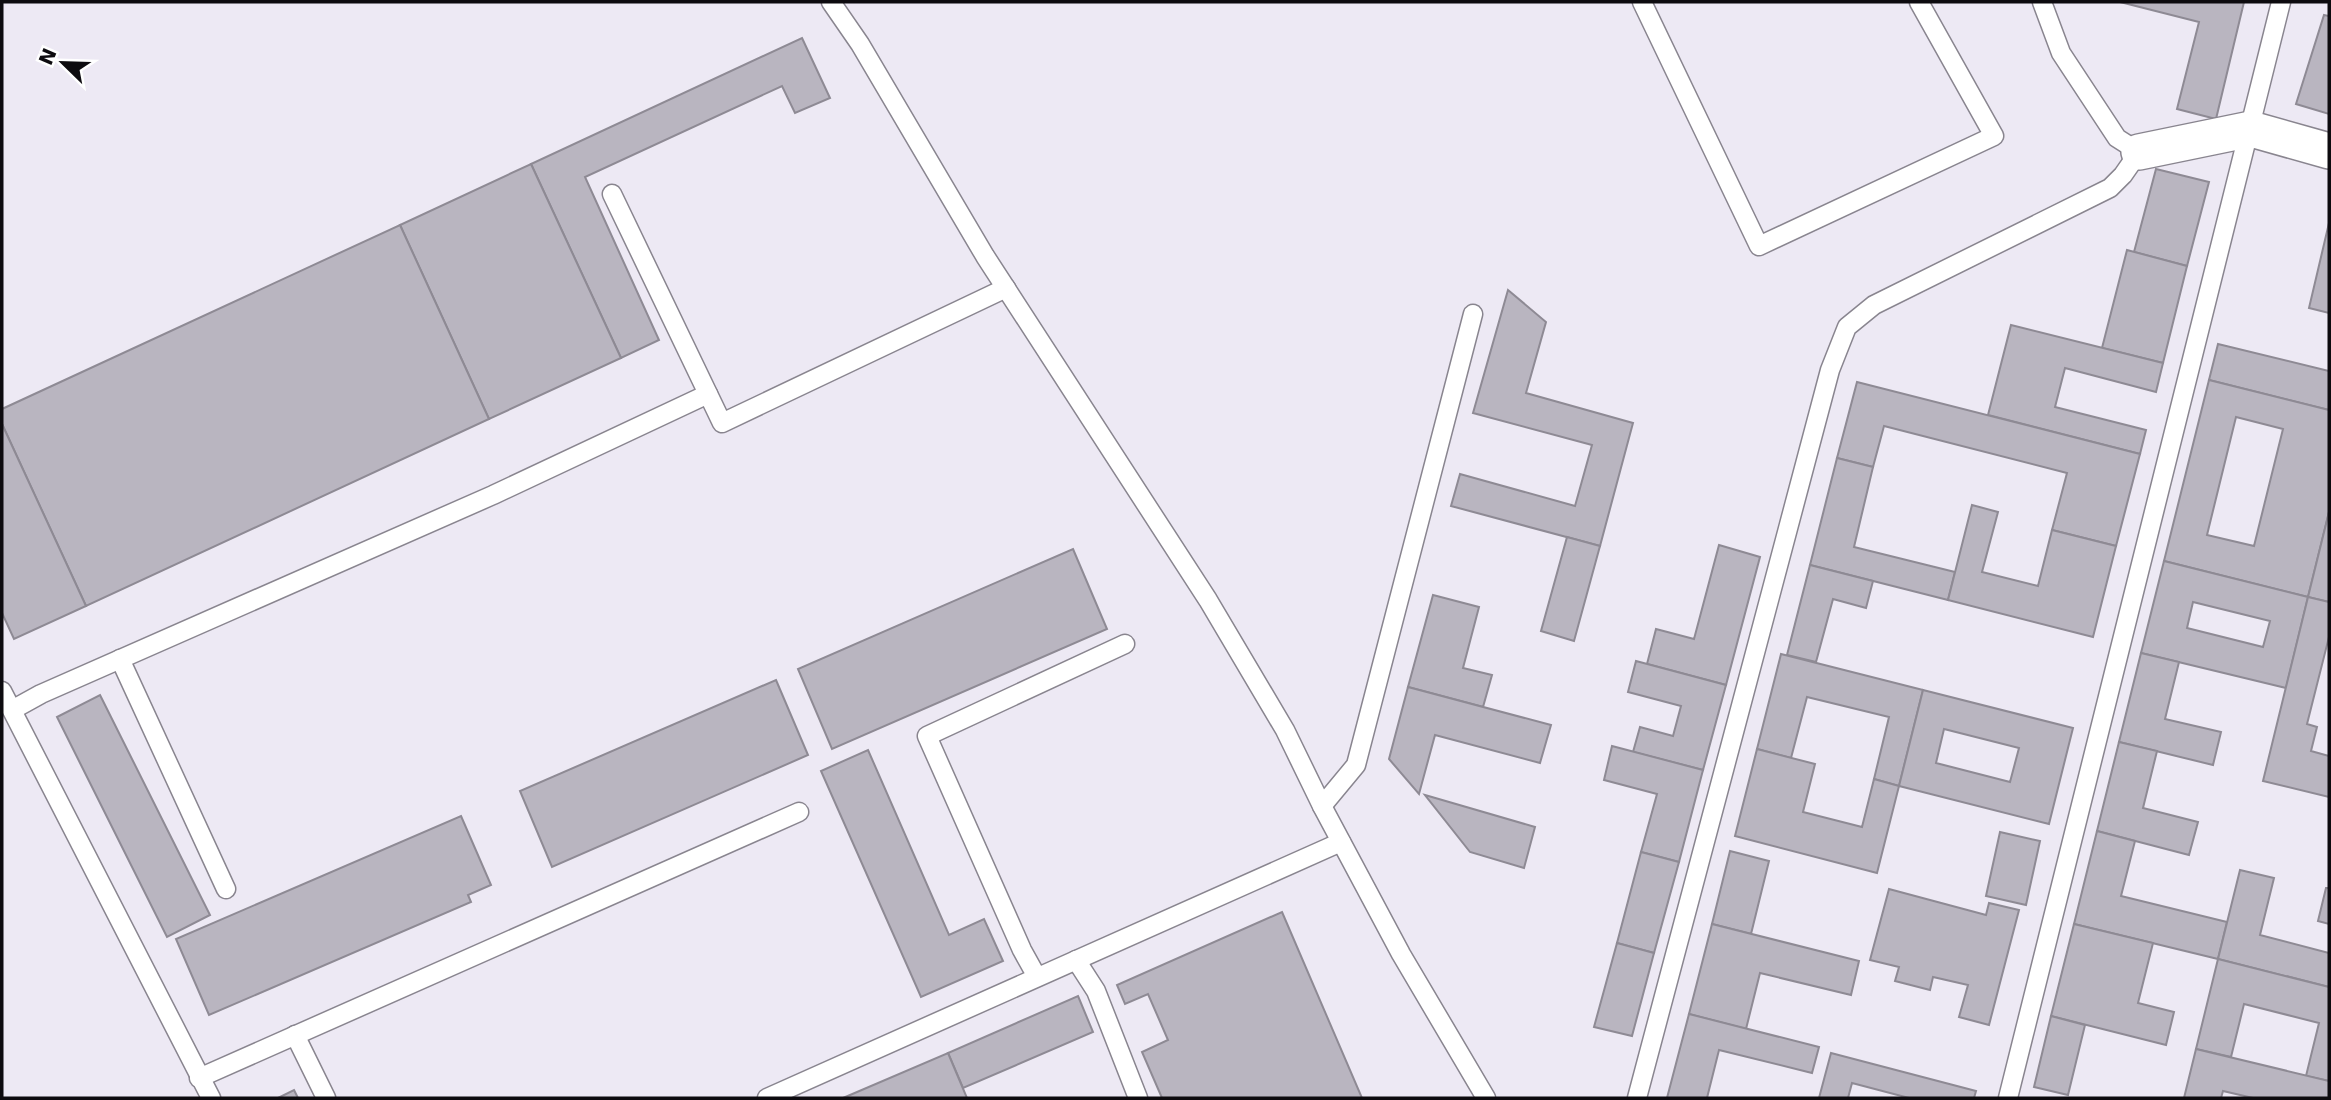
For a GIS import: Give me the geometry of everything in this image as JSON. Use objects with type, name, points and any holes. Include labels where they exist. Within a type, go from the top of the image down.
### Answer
[{"type":"street","points":[[2139,152],[2251,129],[2329,150]]},
{"type":"lane","points":[[831,2],[860,44],[985,256],[1208,600],[1285,730],[1401,954],[1486,1098]]},
{"type":"lane","points":[[1642,2],[1759,246],[1994,136],[1919,2]]},
{"type":"lane","points":[[1637,1098],[1830,370],[1847,327],[1874,305],[2110,188],[2139,152],[2117,138],[2061,53],[2042,2]]},
{"type":"lane","points":[[2008,1098],[2281,2]]},
{"type":"lane","points":[[612,194],[722,423],[1006,288]]},
{"type":"lane","points":[[1322,806],[1356,765],[1473,314]]},
{"type":"lane","points":[[12,710],[41,694],[493,495],[708,394]]},
{"type":"lane","points":[[1037,977],[1022,950],[927,736],[1125,644]]},
{"type":"lane","points":[[120,659],[226,890]]},
{"type":"lane","points":[[2,691],[211,1098]]},
{"type":"lane","points":[[200,1078],[799,812]]},
{"type":"lane","points":[[767,1098],[1342,842]]},
{"type":"lane","points":[[1076,960],[1096,991],[1138,1098]]},
{"type":"lane","points":[[295,1035],[326,1098]]},
{"type":"building","points":[[2120,2],[2244,2],[2216,119],[2177,109],[2199,22]]},
{"type":"building","points":[[2324,15],[2329,16],[2329,114],[2296,104]]},
{"type":"building","points":[[802,38],[830,98],[795,113],[782,86],[585,177],[659,340],[621,358],[531,164]]},
{"type":"building","points":[[531,164],[621,358],[489,419],[400,225]]},
{"type":"building","points":[[2156,169],[2209,182],[2187,266],[2134,252]]},
{"type":"building","points":[[2329,223],[2329,313],[2309,308]]},
{"type":"building","points":[[400,225],[489,419],[86,606],[2,424],[2,409]]},
{"type":"building","points":[[2127,250],[2187,266],[2163,363],[2102,348]]},
{"type":"building","points":[[1508,290],[1546,322],[1526,393],[1633,423],[1600,546],[1451,506],[1460,474],[1575,506],[1592,445],[1473,413]]},
{"type":"building","points":[[2011,325],[2163,363],[2156,392],[2065,368],[2055,407],[2146,430],[2140,454],[1988,415]]},
{"type":"building","points":[[2218,344],[2329,371],[2329,410],[2209,380]]},
{"type":"building","points":[[2209,380],[2329,410],[2329,512],[2308,597],[2164,561]],"holes":[[[2236,417],[2283,429],[2254,546],[2207,535]]]},
{"type":"building","points":[[1857,382],[2140,454],[2116,546],[2052,530],[2067,473],[1884,426],[1873,467],[1837,458]]},
{"type":"building","points":[[2,424],[86,606],[14,639],[2,613]]},
{"type":"building","points":[[1837,458],[1873,467],[1854,547],[1955,572],[1948,600],[1810,565]]},
{"type":"building","points":[[1972,505],[1998,512],[1982,572],[2038,586],[2052,530],[2116,546],[2093,637],[1948,600]]},
{"type":"building","points":[[2329,512],[2329,602],[2308,597]]},
{"type":"building","points":[[1567,537],[1600,546],[1574,641],[1541,631]]},
{"type":"building","points":[[1719,545],[1760,557],[1726,685],[1647,664],[1656,629],[1694,639]]},
{"type":"building","points":[[1073,549],[1107,629],[832,749],[798,669]]},
{"type":"building","points":[[2164,561],[2308,597],[2286,688],[2141,653]],"holes":[[[2193,602],[2270,621],[2263,647],[2187,628]]]},
{"type":"building","points":[[1810,565],[1873,581],[1866,608],[1833,599],[1816,662],[1787,655]]},
{"type":"building","points":[[1433,595],[1479,607],[1463,668],[1492,675],[1483,707],[1408,687]]},
{"type":"building","points":[[2308,597],[2329,602],[2329,637],[2307,724],[2317,727],[2311,751],[2329,756],[2329,797],[2263,781]]},
{"type":"building","points":[[2141,653],[2179,662],[2165,719],[2221,732],[2213,765],[2119,742]]},
{"type":"building","points":[[1781,654],[1923,690],[1899,786],[1874,779],[1889,717],[1807,697],[1791,758],[1757,749]]},
{"type":"building","points":[[1636,661],[1726,685],[1703,770],[1633,752],[1640,727],[1673,736],[1681,706],[1628,692]]},
{"type":"building","points":[[776,680],[808,755],[552,867],[520,791]]},
{"type":"building","points":[[1408,687],[1551,725],[1540,763],[1435,735],[1419,794],[1389,759]]},
{"type":"building","points":[[1923,690],[2073,728],[2049,824],[1899,786]],"holes":[[[1944,729],[2019,748],[2010,782],[1936,763]]]},
{"type":"building","points":[[100,695],[210,915],[167,937],[57,717]]},
{"type":"building","points":[[2119,742],[2157,751],[2143,808],[2198,822],[2189,855],[2097,831]]},
{"type":"building","points":[[1612,746],[1703,770],[1679,862],[1641,852],[1657,794],[1604,780]]},
{"type":"building","points":[[1757,749],[1815,764],[1803,812],[1862,827],[1874,779],[1899,786],[1877,873],[1735,836]]},
{"type":"building","points":[[868,750],[949,935],[984,919],[1003,961],[921,997],[821,771]]},
{"type":"building","points":[[1425,795],[1535,827],[1524,868],[1470,852]]},
{"type":"building","points":[[461,816],[491,885],[468,895],[471,902],[209,1015],[176,939]]},
{"type":"building","points":[[2097,831],[2135,841],[2121,896],[2227,922],[2218,959],[2074,924]]},
{"type":"building","points":[[2000,832],[2040,841],[2026,905],[1986,896]]},
{"type":"building","points":[[1730,851],[1769,861],[1751,934],[1712,924]]},
{"type":"building","points":[[1641,852],[1679,862],[1654,953],[1617,943]]},
{"type":"building","points":[[2240,870],[2274,878],[2260,935],[2329,953],[2329,987],[2218,959]]},
{"type":"building","points":[[2326,888],[2329,888],[2329,924],[2318,921]]},
{"type":"building","points":[[1889,889],[1986,915],[1989,903],[2019,910],[1989,1025],[1959,1017],[1968,985],[1933,977],[1930,990],[1895,981],[1899,967],[1870,960]]},
{"type":"building","points":[[1282,912],[1362,1098],[1162,1098],[1142,1052],[1168,1040],[1148,994],[1125,1004],[1117,985]]},
{"type":"building","points":[[1712,924],[1859,961],[1851,995],[1760,973],[1746,1029],[1689,1014]]},
{"type":"building","points":[[2074,924],[2153,943],[2138,1003],[2174,1012],[2166,1045],[2051,1016]]},
{"type":"building","points":[[1617,943],[1654,953],[1632,1036],[1594,1027]]},
{"type":"building","points":[[2218,959],[2329,987],[2329,1081],[2306,1076],[2319,1023],[2244,1004],[2231,1057],[2196,1049]]},
{"type":"building","points":[[1078,996],[1093,1032],[963,1088],[948,1053]]},
{"type":"building","points":[[1689,1014],[1819,1047],[1812,1073],[1719,1050],[1707,1098],[1667,1098]]},
{"type":"building","points":[[2051,1016],[2085,1025],[2068,1095],[2034,1087]]},
{"type":"building","points":[[2196,1049],[2329,1081],[2329,1098],[2253,1098],[2223,1091],[2221,1098],[2184,1098]]},
{"type":"building","points":[[948,1053],[967,1098],[843,1098]]},
{"type":"building","points":[[1831,1053],[1976,1091],[1974,1098],[1909,1098],[1852,1083],[1848,1098],[1819,1098]]},
{"type":"building","points":[[294,1090],[298,1098],[278,1098]]}]
